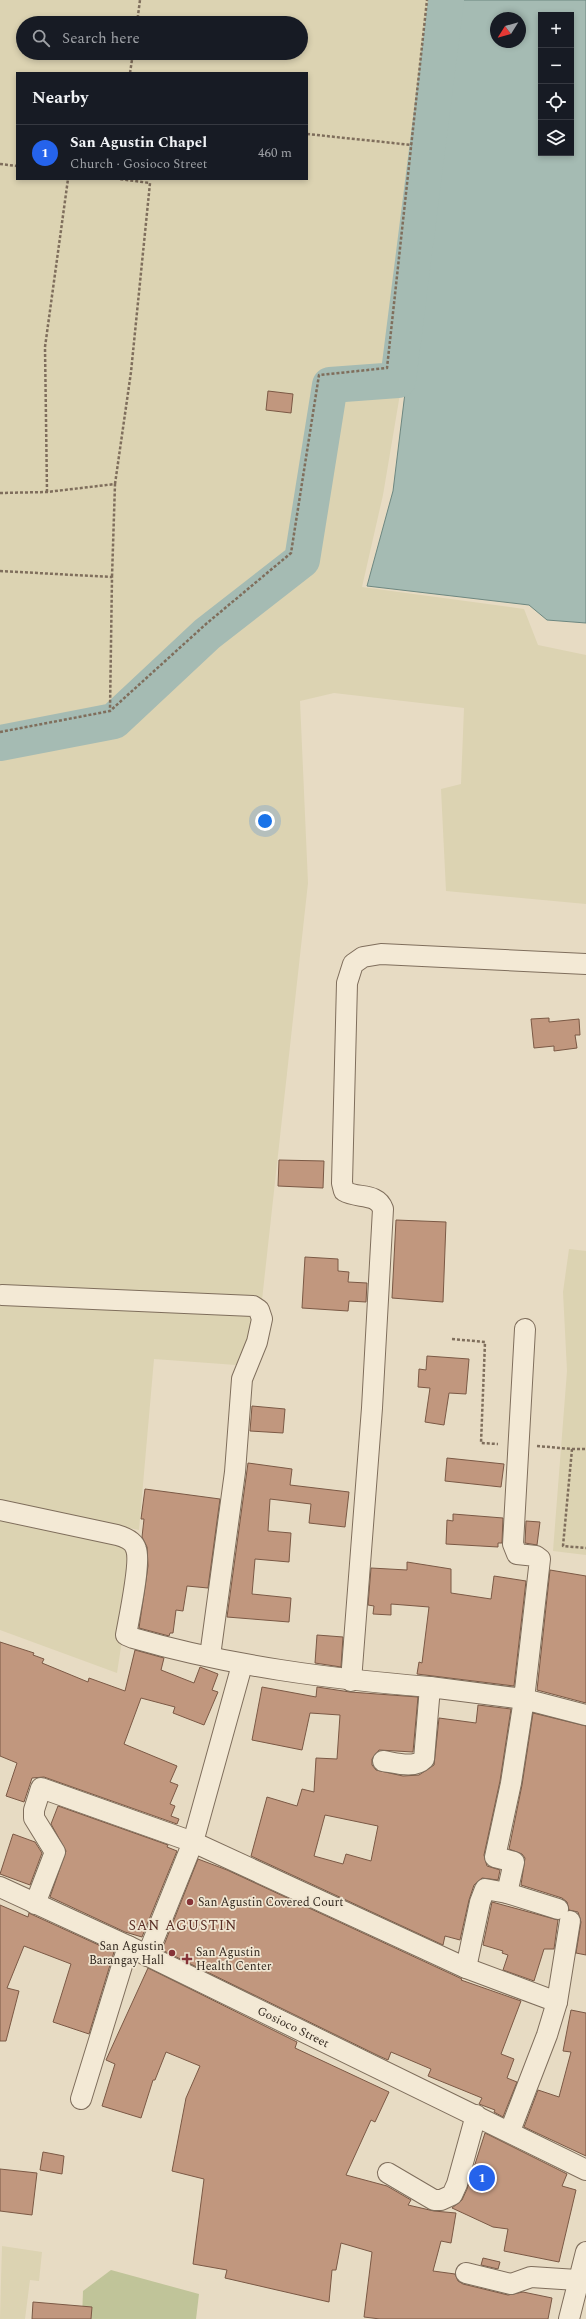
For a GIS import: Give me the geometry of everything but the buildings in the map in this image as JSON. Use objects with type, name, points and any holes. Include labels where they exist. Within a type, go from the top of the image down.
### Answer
[{"type":"street","points":[[351,1680],[372,1408],[383,1209],[381,1202],[373,1198],[350,1194],[344,1191],[342,1183],[346,983],[353,964],[363,957],[380,954],[586,964]]},
{"type":"street","points":[[2,1295],[253,1306],[259,1310],[262,1319],[257,1342],[242,1379],[235,1472],[210,1656]]},
{"type":"street","points":[[507,1893],[514,1862],[495,1857],[511,1783],[524,1700],[533,1608],[540,1564],[540,1559],[536,1556],[517,1554],[513,1544],[525,1329]]},
{"type":"street","points":[[0,1510],[125,1538],[136,1549],[137,1563],[126,1635],[147,1642],[210,1656],[242,1665],[351,1680],[430,1687],[524,1700],[586,1715]]},
{"type":"street","points":[[147,1956],[193,1842],[242,1665]]},
{"type":"street","points":[[383,1761],[409,1764],[420,1762],[424,1758],[430,1687]]},
{"type":"street","points":[[35,1904],[55,1852],[34,1818],[34,1810],[41,1788],[193,1842],[466,1968],[557,2002]]},
{"type":"street","name":"Gosioco Street","points":[[0,1887],[128,1946],[510,2131],[586,2170]]},
{"type":"street","points":[[466,1968],[480,1902],[485,1889],[507,1893],[564,1915],[557,2002],[547,2035],[510,2131]]},
{"type":"street","points":[[81,2099],[128,1946]]},
{"type":"street","points":[[388,2173],[434,2200],[452,2195],[458,2184],[476,2115]]},
{"type":"street","points":[[569,2319],[577,2280],[586,2252]]},
{"type":"street","points":[[466,2273],[511,2284],[532,2277],[577,2280]]},
{"type":"path","points":[[138,16],[140,0]]},
{"type":"path","points":[[0,732],[110,711],[206,624],[290,553],[319,375],[386,368],[427,0]]},
{"type":"path","points":[[130,72],[132,60]]},
{"type":"path","points":[[308,134],[412,145]]},
{"type":"path","points":[[0,164],[16,166]]},
{"type":"path","points":[[47,492],[45,346],[68,180]]},
{"type":"path","points":[[110,711],[115,484],[131,372],[150,183],[127,180]]},
{"type":"path","points":[[0,493],[47,492],[115,484]]},
{"type":"path","points":[[0,571],[112,577]]},
{"type":"path","points":[[572,1449],[586,1449]]},
{"type":"shaded area","points":[[0,0],[435,0],[397,373],[325,377],[296,556],[112,716],[0,738]]},
{"type":"shaded area","points":[[401,388],[383,495],[362,587],[524,609],[538,645],[586,655],[586,904],[446,891],[441,789],[461,784],[464,708],[334,693],[300,701],[308,883],[260,1318],[236,1365],[154,1359],[139,1530],[0,1502],[0,755],[117,734],[213,644],[305,563],[335,389]]},
{"type":"shaded area","points":[[569,1249],[586,1251],[586,1555],[553,1551],[567,1371],[563,1292]]},
{"type":"shaded area","points":[[0,1519],[121,1541],[134,1562],[117,1673],[0,1630]]},
{"type":"shaded area","points":[[2,2246],[42,2252],[39,2281],[30,2280],[25,2319],[0,2319]]},
{"type":"green space","points":[[111,2270],[199,2294],[196,2319],[82,2319],[83,2291]]},
{"type":"water","points":[[453,0],[586,0],[586,623],[547,620],[529,605],[367,586],[393,491]]},
{"type":"waterway","points":[[0,743],[114,721],[207,634],[302,560],[330,385],[398,380],[446,0]]},
{"type":"place","name":"San Agustin Covered Court","points":[[190,1902]]},
{"type":"place","name":"San Agustin Barangay Hall","points":[[172,1953]]},
{"type":"place","name":"San Agustin Health Center","points":[[187,1959]]},
{"type":"place","name":"San Agustin Chapel","points":[[482,2178]]},
{"type":"district","name":"SAN AGUSTIN","points":[[183,1925]]}]
